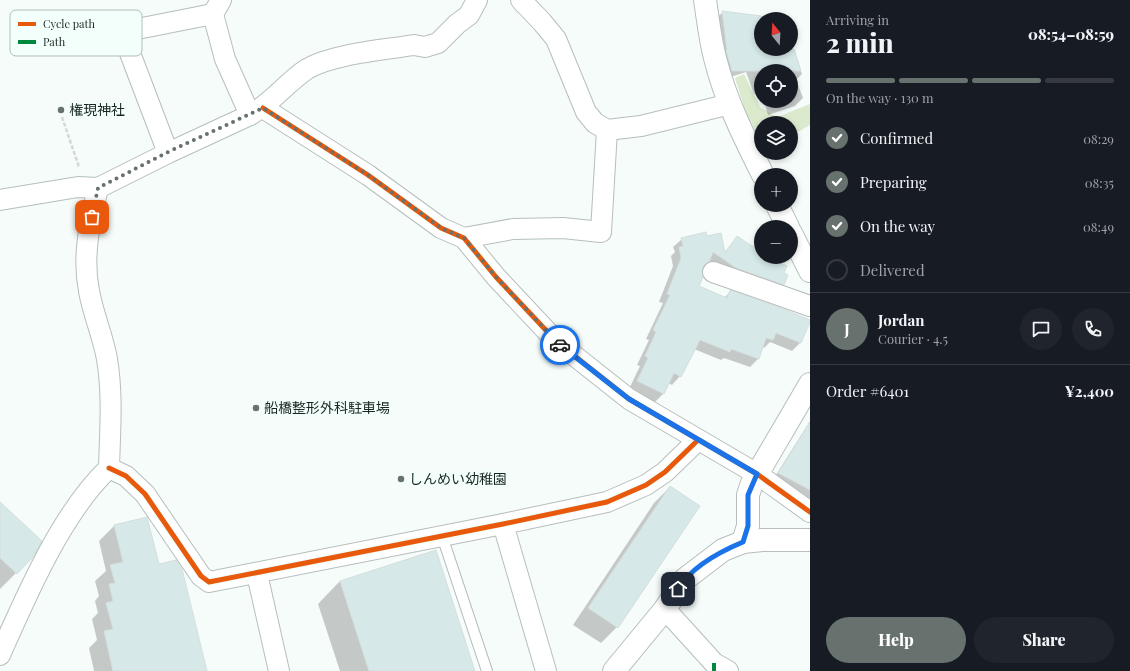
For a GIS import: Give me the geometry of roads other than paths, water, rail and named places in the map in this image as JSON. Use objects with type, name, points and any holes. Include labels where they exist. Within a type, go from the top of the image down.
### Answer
[{"type":"street","points":[[0,200],[92,188],[257,111],[306,70],[328,59],[414,45],[425,47],[438,43],[457,24],[469,15],[476,0]]},
{"type":"street","points":[[521,0],[556,39],[586,112],[595,123],[607,130],[642,126],[730,104]]},
{"type":"street","points":[[705,0],[715,57],[738,126],[759,168]]},
{"type":"street","points":[[142,27],[217,7],[225,59],[257,111],[368,175],[441,228],[464,238],[496,277],[557,342],[629,399],[757,474],[810,512]]},
{"type":"street","points":[[131,56],[168,152]]},
{"type":"street","points":[[464,238],[513,230],[563,228],[601,232],[607,130]]},
{"type":"street","points":[[0,655],[60,531],[98,478],[109,468],[111,394],[107,357],[88,290],[86,262],[92,188]]},
{"type":"street","points":[[798,247],[810,271]]},
{"type":"street","points":[[713,272],[810,306]]},
{"type":"street","points":[[743,542],[749,520],[748,495],[757,474],[810,384]]},
{"type":"street","points":[[109,468],[126,476],[145,494],[201,576],[209,582],[257,574],[607,502],[646,485],[665,472],[698,440]]},
{"type":"street","points":[[503,524],[546,671]]},
{"type":"street","points":[[614,671],[666,609],[684,579],[723,550],[743,542],[762,540],[810,540]]},
{"type":"street","points":[[257,574],[279,671]]},
{"type":"street","points":[[666,609],[714,663],[728,671]]},
{"type":"lane","points":[[442,536],[487,671]]},
{"type":"place","name":"権現神社","points":[[61,110]]},
{"type":"place","name":"船橋整形外科駐車場","points":[[256,408]]},
{"type":"place","name":"しんめい幼稚園","points":[[401,479]]}]
